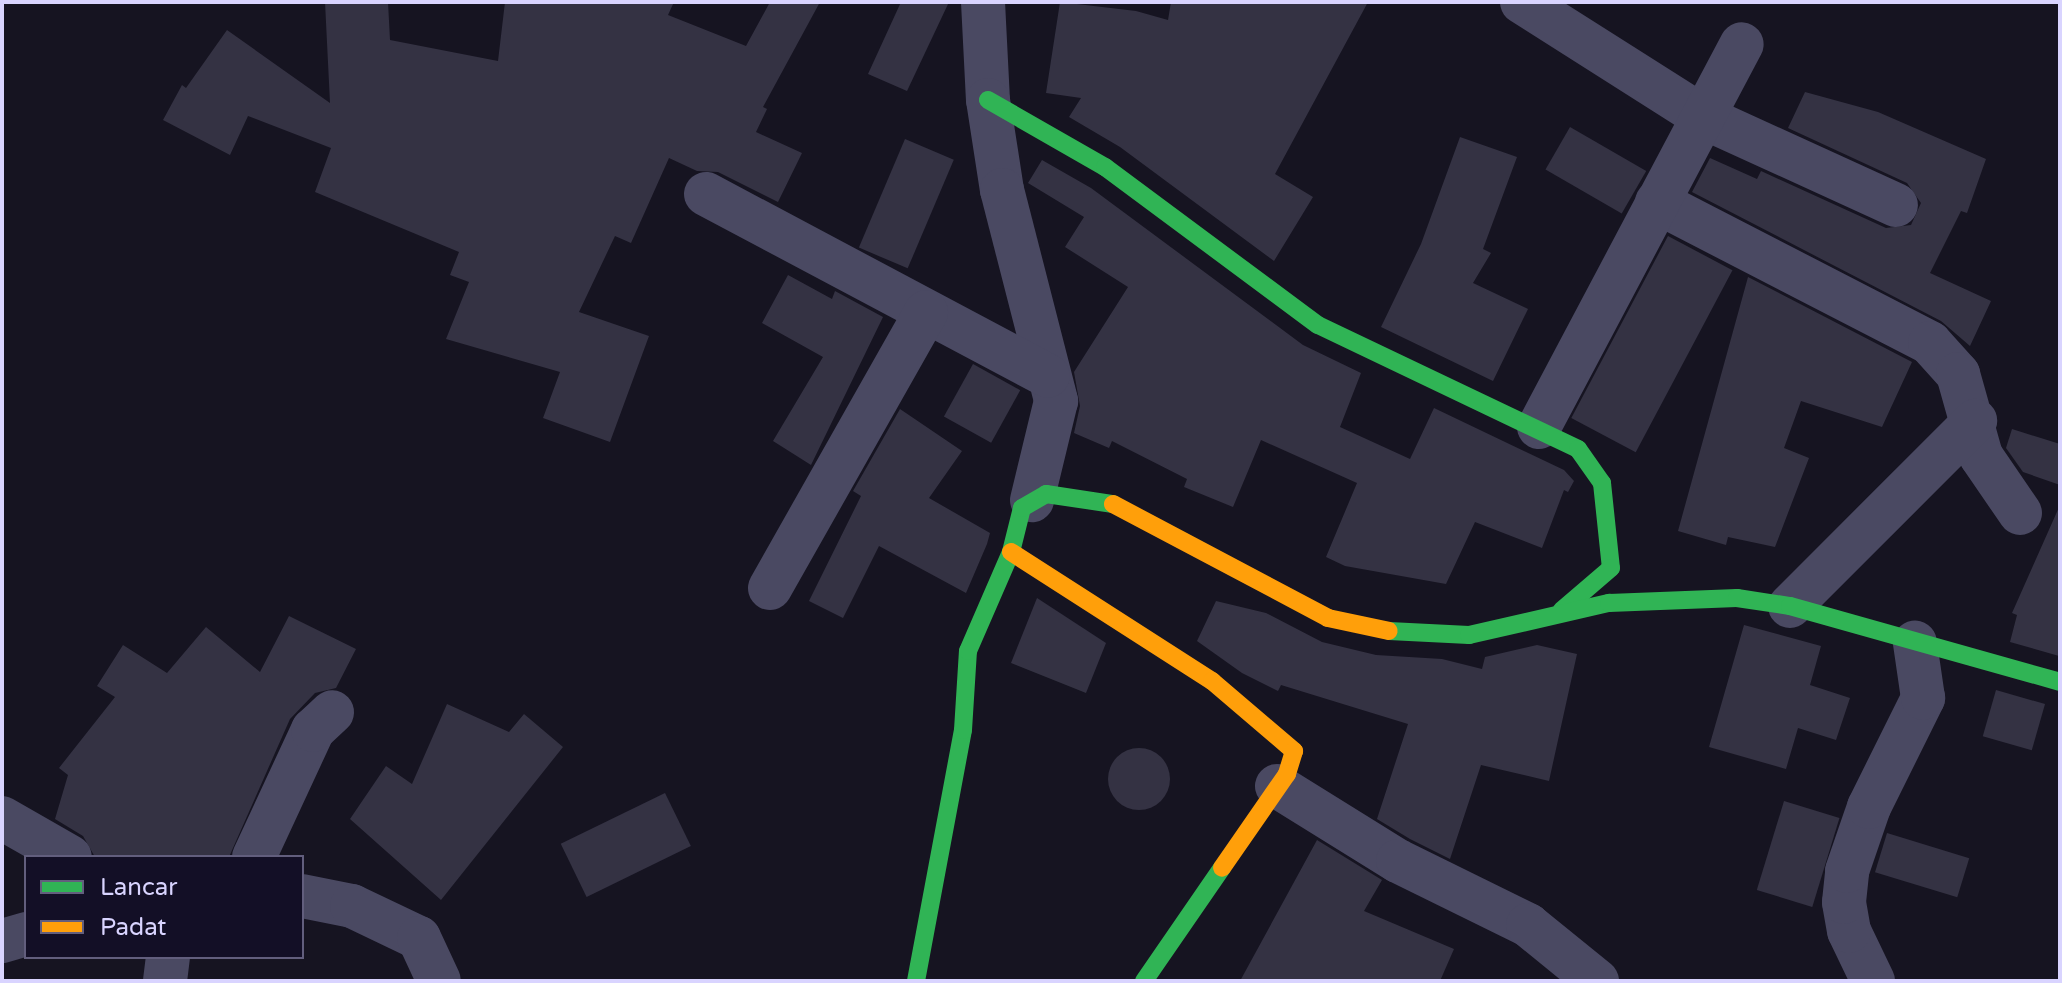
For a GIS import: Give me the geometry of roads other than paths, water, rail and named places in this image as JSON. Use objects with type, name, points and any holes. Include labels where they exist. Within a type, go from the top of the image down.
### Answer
[{"type":"street","points":[[983,2],[988,100],[1002,190],[1056,401],[1032,500]]},
{"type":"street","points":[[1532,4],[1703,117],[1896,205]]},
{"type":"street","points":[[1539,427],[1742,44]]},
{"type":"street","points":[[988,100],[1105,167],[1318,325],[1539,427],[1592,462],[1610,523],[1611,568],[1562,610]]},
{"type":"street","points":[[706,194],[1048,376]]},
{"type":"street","points":[[1657,202],[1930,343],[1958,374],[1975,421],[1981,456],[2020,513]]},
{"type":"street","points":[[770,588],[926,312]]},
{"type":"street","points":[[1790,606],[1975,421]]},
{"type":"street","points":[[916,981],[963,730],[968,651],[1011,552],[1022,508],[1032,500],[1062,492],[1107,501],[1328,618],[1382,631],[1469,635],[1562,610],[1667,599],[1737,598],[1790,606],[2060,682]]},
{"type":"street","points":[[1011,552],[1212,681],[1294,751],[1294,763],[1144,981]]},
{"type":"street","points":[[1873,981],[1849,931],[1844,902],[1847,871],[1869,807],[1923,698],[1915,643]]},
{"type":"street","points":[[255,855],[313,730],[332,712]]},
{"type":"street","points":[[1277,786],[1398,861],[1528,925],[1597,981]]},
{"type":"street","points":[[2,818],[67,855]]},
{"type":"street","points":[[304,896],[352,906],[419,938],[439,981]]},
{"type":"street","points":[[2,941],[24,935]]},
{"type":"street","points":[[165,981],[168,959]]}]
